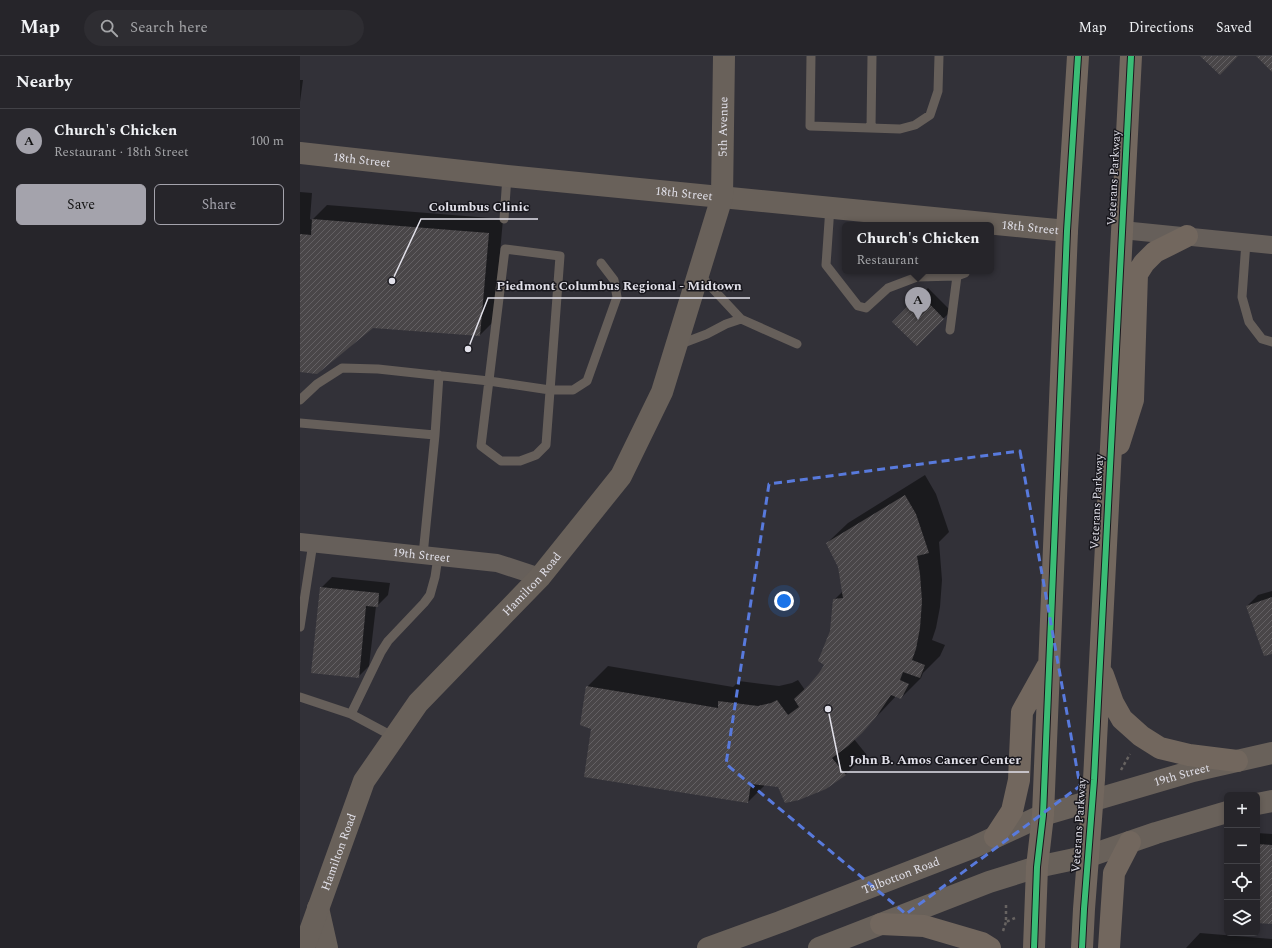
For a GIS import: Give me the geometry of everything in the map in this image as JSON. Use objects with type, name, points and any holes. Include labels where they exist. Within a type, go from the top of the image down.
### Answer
[{"type":"main road","points":[[1034,948],[1037,867],[1043,815],[1067,231],[1078,56]]},
{"type":"main road","name":"Veterans Parkway","points":[[1082,948],[1093,801],[1131,56]]},
{"type":"main road","points":[[1110,476],[1133,400],[1137,274],[1144,263],[1155,252],[1187,236]]},
{"type":"main road","points":[[995,837],[1012,811],[1019,780],[1022,712],[1050,662]]},
{"type":"main road","points":[[1100,667],[1113,703],[1122,720],[1141,736],[1160,748],[1189,755],[1237,761]]},
{"type":"main road","points":[[1109,948],[1114,872],[1130,842]]},
{"type":"main road","points":[[881,924],[924,926],[982,943],[990,948]]},
{"type":"street","name":"5th Avenue","points":[[722,197],[724,56]]},
{"type":"street","name":"18th Street","points":[[300,153],[507,176],[960,222]]},
{"type":"street","name":"Hamilton Road","points":[[304,948],[364,781],[418,703],[540,577],[621,476],[662,392],[722,197]]},
{"type":"street","name":"18th Street","points":[[994,225],[1067,231]]},
{"type":"street","points":[[1122,230],[1272,245]]},
{"type":"street","name":"19th Street","points":[[306,543],[497,563],[540,577]]},
{"type":"street","name":"19th Street","points":[[1093,801],[1192,771],[1272,753]]},
{"type":"street","name":"Talbotton Road","points":[[708,948],[845,897],[974,846],[1043,815],[1093,801]]},
{"type":"street","points":[[1260,803],[1272,801]]},
{"type":"street","points":[[819,948],[989,882],[1037,867],[1088,856],[1224,813]]},
{"type":"street","points":[[318,908],[327,948]]},
{"type":"lane","points":[[811,56],[810,126],[900,129],[915,125],[930,115],[938,91],[939,56]]},
{"type":"lane","points":[[870,128],[872,56]]},
{"type":"lane","points":[[504,219],[507,176]]},
{"type":"lane","points":[[830,208],[826,265],[858,306],[866,308],[888,288],[917,277],[957,276],[962,274]]},
{"type":"lane","points":[[1246,242],[1242,298],[1250,322],[1262,339],[1272,342]]},
{"type":"lane","points":[[505,249],[560,256],[550,390],[546,445],[536,455],[520,461],[501,461],[481,446],[505,249]]},
{"type":"lane","points":[[300,400],[317,384],[342,368],[378,369],[489,381],[550,390],[573,390],[587,381],[617,297],[614,280],[601,264]]},
{"type":"lane","points":[[699,273],[741,319],[797,344]]},
{"type":"lane","points":[[950,330],[957,276]]},
{"type":"lane","points":[[676,346],[741,319]]},
{"type":"lane","points":[[351,714],[380,652],[388,641],[430,595],[435,577],[430,556],[434,434],[439,375]]},
{"type":"lane","points":[[300,423],[434,434]]},
{"type":"lane","points":[[300,627],[306,543]]},
{"type":"lane","points":[[300,697],[351,714],[394,737]]},
{"type":"path","points":[[1119,772],[1130,753]]},
{"type":"path","points":[[1006,905],[1006,922],[1021,915]]},
{"type":"highlighted area","points":[[1020,451],[1080,786],[906,914],[726,764],[769,484]]},
{"type":"building","points":[[1200,56],[1238,56],[1220,75]]},
{"type":"building","points":[[1256,56],[1272,56],[1272,72]]},
{"type":"building","points":[[312,219],[489,233],[480,336],[373,328],[317,374],[300,372],[300,234],[311,235]]},
{"type":"building","points":[[920,294],[944,319],[917,346],[892,322]]},
{"type":"building","points":[[905,495],[916,514],[929,553],[917,556],[922,601],[920,628],[916,649],[912,660],[925,665],[920,678],[903,672],[900,680],[909,684],[901,699],[891,695],[876,717],[862,733],[832,758],[846,775],[826,789],[799,800],[785,803],[778,787],[751,784],[748,803],[584,777],[591,729],[580,725],[586,686],[718,708],[718,701],[758,706],[777,700],[788,715],[799,707],[794,699],[809,685],[824,665],[818,661],[830,631],[833,599],[843,598],[838,567],[826,543]]},
{"type":"building","points":[[320,587],[379,593],[378,607],[366,606],[359,678],[311,673]]},
{"type":"building","points":[[1272,597],[1272,654],[1264,656],[1246,606]]},
{"type":"building","points":[[1260,844],[1272,845],[1272,924],[1260,923]]},
{"type":"cycle path","points":[[1034,948],[1037,867],[1043,815],[1067,231],[1078,56]]},
{"type":"cycle path","points":[[1082,948],[1094,780],[1131,56]]},
{"type":"place","name":"Columbus Clinic","points":[[392,281]]},
{"type":"place","name":"Church's Chicken","points":[[918,320]]},
{"type":"place","name":"Piedmont Columbus Regional - Midtown","points":[[468,349]]},
{"type":"place","name":"John B. Amos Cancer Center","points":[[828,709]]}]
